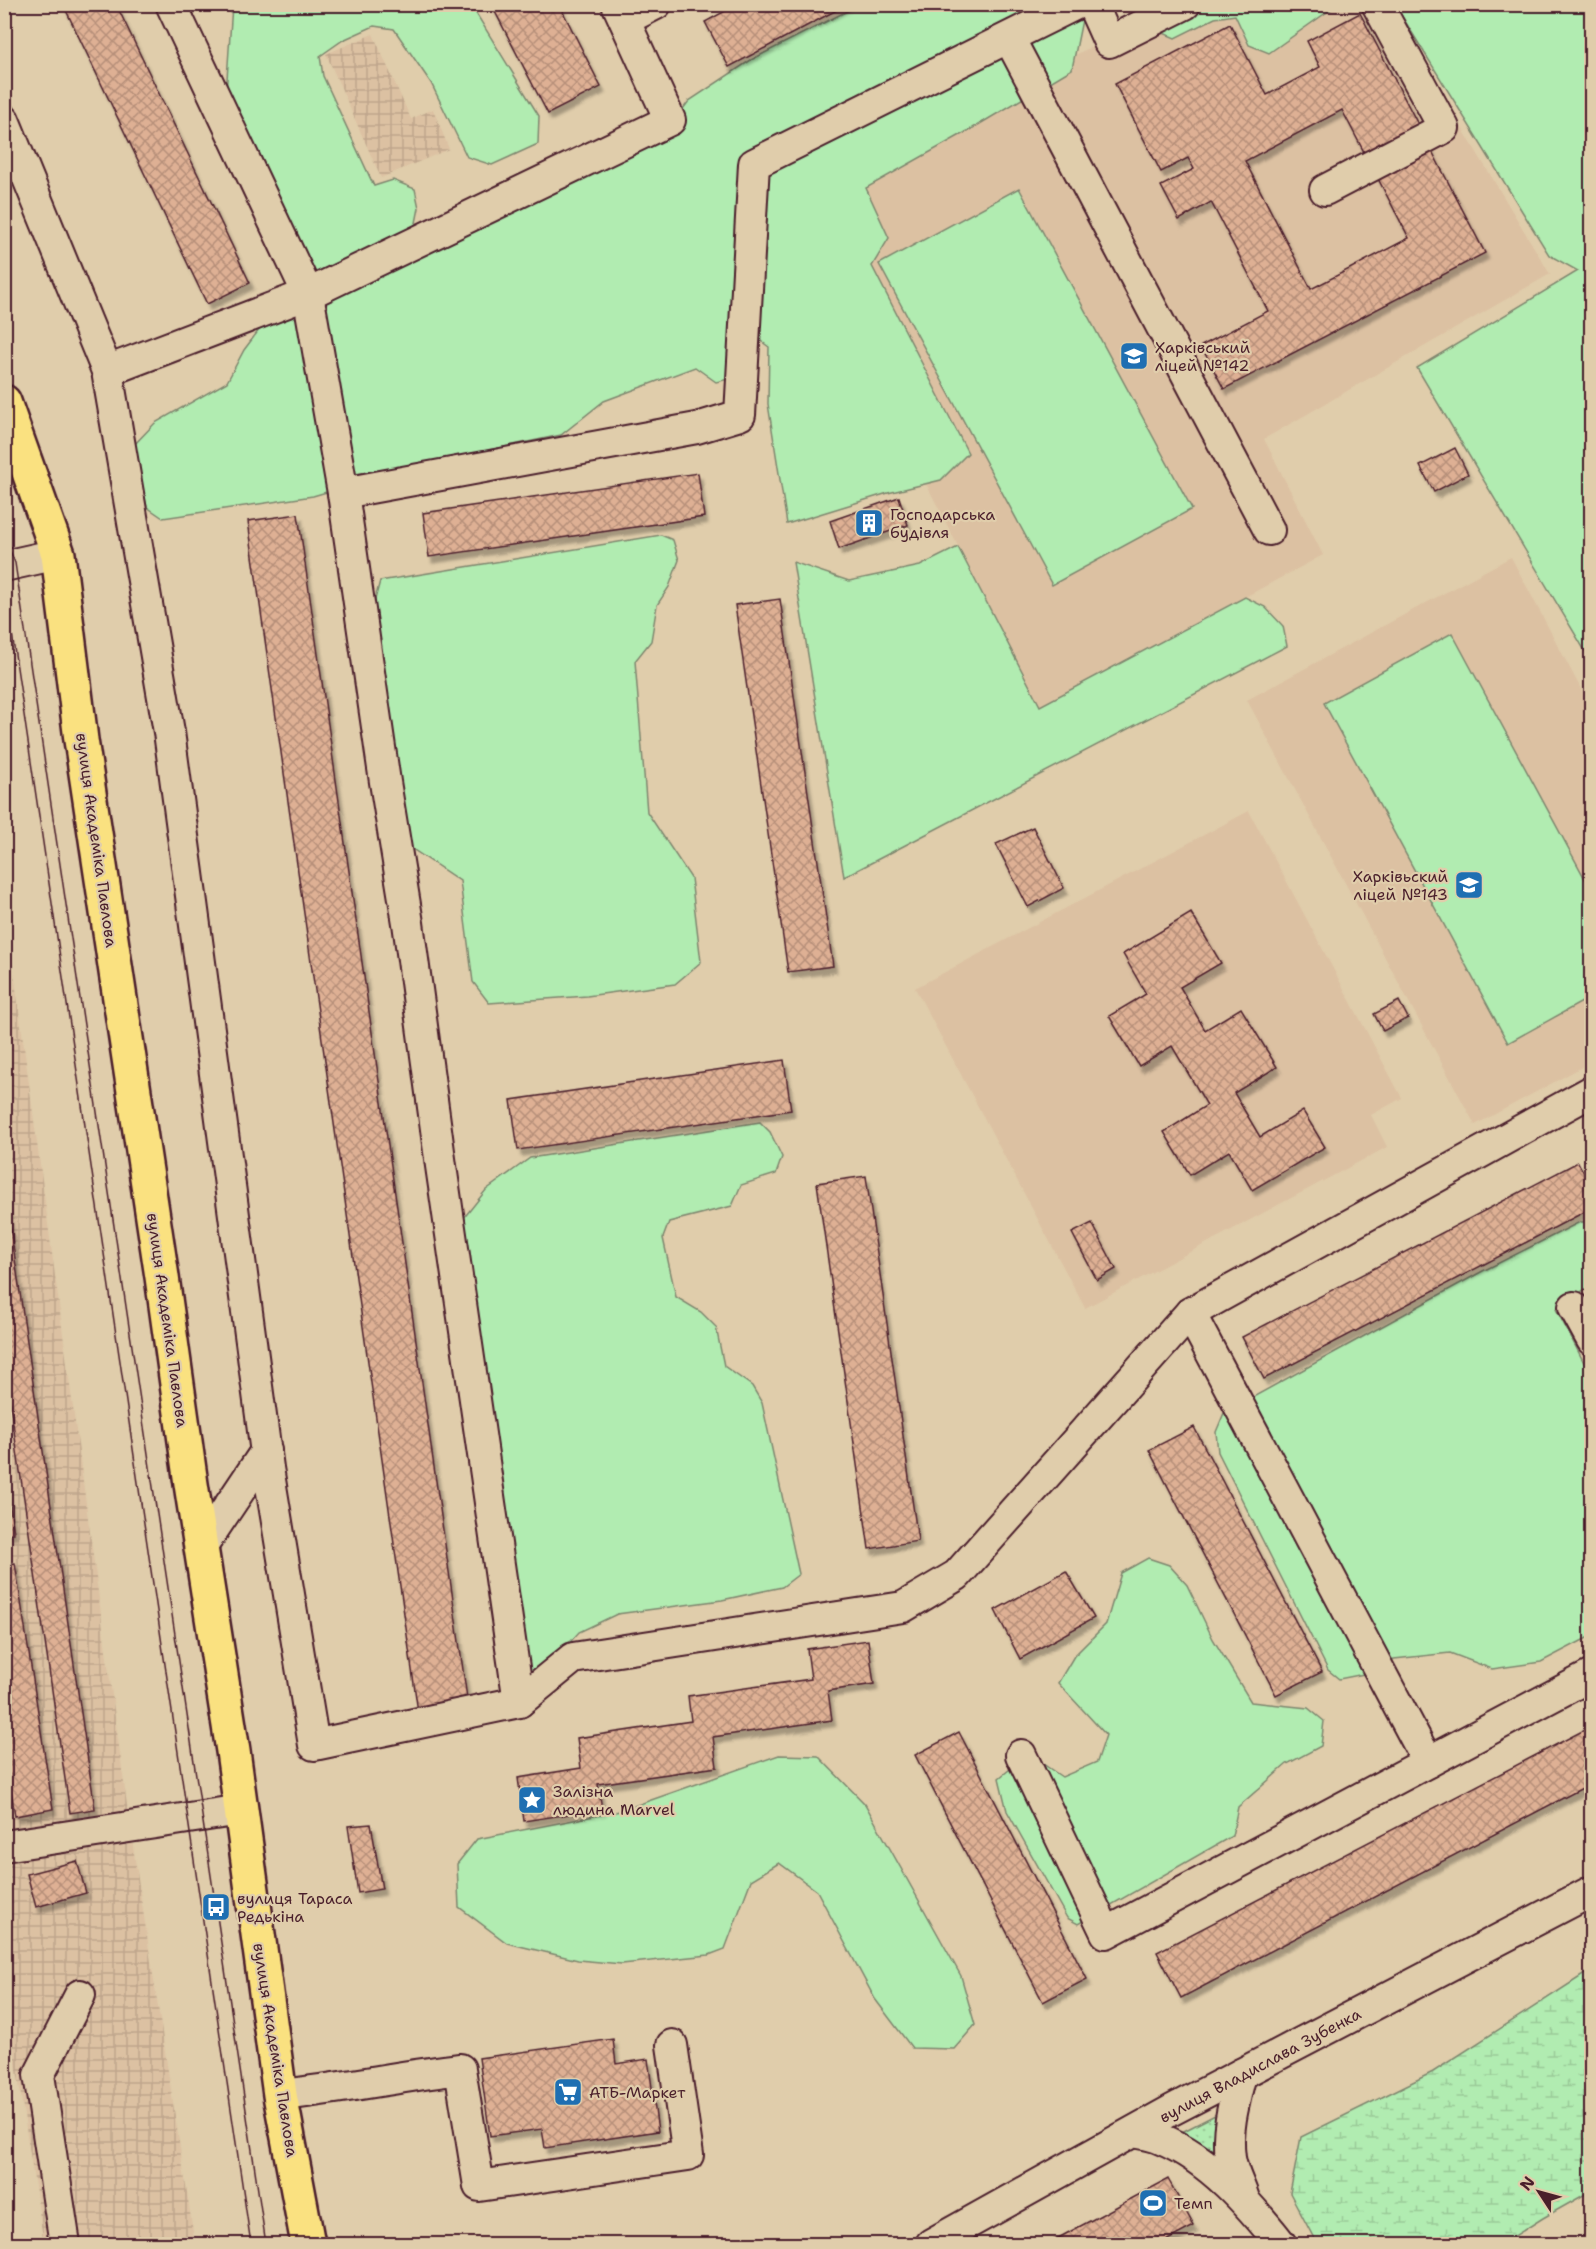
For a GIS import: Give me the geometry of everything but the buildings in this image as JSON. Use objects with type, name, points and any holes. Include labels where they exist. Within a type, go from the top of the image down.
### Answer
[{"type":"main road","name":"вулиця Академіка Павлова","points":[[4,402],[58,554],[81,740],[161,1265],[241,1810],[280,2095],[308,2244]]},
{"type":"street","points":[[171,4],[308,294],[343,493],[408,923],[454,1259],[519,1702]]},
{"type":"street","points":[[107,371],[308,294],[670,120],[621,12],[656,4]]},
{"type":"street","points":[[343,493],[697,428],[740,415],[754,164],[1076,4]]},
{"type":"street","points":[[1092,4],[1109,42],[1185,4]]},
{"type":"street","points":[[1325,190],[1444,128],[1377,4]]},
{"type":"street","points":[[1009,38],[1269,530]]},
{"type":"street","points":[[4,120],[107,371],[169,732],[266,1451],[314,1745],[519,1702],[573,1658],[903,1607],[957,1575],[1190,1313],[1592,1091]]},
{"type":"street","points":[[4,567],[58,554]]},
{"type":"street","points":[[1574,1307],[1592,1340]]},
{"type":"street","points":[[1190,1313],[1428,1762]]},
{"type":"street","points":[[201,1548],[266,1451]]},
{"type":"street","points":[[1021,1755],[1106,1933],[1592,1675]]},
{"type":"street","points":[[4,1846],[241,1810]]},
{"type":"street","name":"вулиця Владислава Зубенка","points":[[932,2244],[1241,2074],[1592,1891]]},
{"type":"street","points":[[65,2244],[39,2075],[80,1995]]},
{"type":"street","points":[[280,2095],[314,2092],[412,2074],[460,2069],[479,2186],[688,2155],[672,2045]]},
{"type":"street","points":[[1241,2074],[1229,2138],[1231,2161],[1244,2199]]},
{"type":"street","points":[[1134,2132],[1161,2139],[1185,2152],[1244,2199],[1281,2244]]},
{"type":"shaded area","name":"Харківський ліцей №142","points":[[1174,5],[1388,5],[1550,274],[1264,439],[1323,555],[1040,707],[783,203]]},
{"type":"shaded area","points":[[373,34],[411,119],[433,109],[449,149],[381,178],[326,54]]},
{"type":"shaded area","name":"Харківьский ліцей №143","points":[[1511,557],[1591,708],[1591,1062],[1475,1125],[1247,700]]},
{"type":"shaded area","points":[[1249,811],[1402,1098],[1371,1115],[1387,1147],[1085,1308],[915,988]]},
{"type":"shaded area","points":[[4,900],[130,1827],[195,2244],[44,2244],[5,1993]]},
{"type":"green space","points":[[232,5],[471,5],[539,116],[538,144],[492,165],[467,157],[431,83],[394,29],[374,26],[343,40],[320,56],[323,76],[374,186],[393,180],[415,189],[419,208],[416,223],[404,240],[322,279],[306,268],[226,94]]},
{"type":"green space","points":[[859,5],[1073,5],[1082,20],[1072,69],[866,188],[889,238],[872,266],[968,453],[941,480],[888,493],[787,524],[768,404],[769,347],[735,322],[729,379],[716,382],[695,367],[604,401],[561,435],[422,464],[313,496],[163,518],[147,507],[133,446],[155,423],[227,382],[244,350],[259,330],[664,134],[689,101],[751,60]]},
{"type":"green space","points":[[1143,5],[1337,5],[1269,53],[1249,45],[1235,15],[1215,18],[1175,38],[1163,33]]},
{"type":"green space","points":[[1395,5],[1591,5],[1591,661],[1417,368],[1578,271],[1549,255]]},
{"type":"green space","points":[[1019,188],[1192,509],[1052,585],[879,264]]},
{"type":"green space","points":[[661,535],[673,540],[679,560],[669,587],[657,605],[651,641],[635,661],[647,812],[691,878],[701,962],[675,984],[587,996],[489,1003],[473,982],[460,881],[408,846],[371,614],[380,581]]},
{"type":"green space","points":[[958,547],[1040,706],[1245,597],[1265,607],[1283,626],[1287,646],[844,877],[793,562],[849,581],[920,566]]},
{"type":"green space","points":[[1452,633],[1591,890],[1591,997],[1508,1043],[1324,703]]},
{"type":"green space","points":[[760,1122],[770,1132],[782,1157],[776,1174],[741,1185],[732,1206],[669,1222],[663,1238],[676,1297],[701,1312],[716,1327],[724,1366],[752,1386],[762,1403],[799,1574],[782,1587],[722,1600],[617,1614],[579,1632],[556,1658],[532,1677],[522,1674],[459,1224],[486,1190],[530,1158]]},
{"type":"green space","points":[[1580,1222],[1591,1222],[1591,1285],[1556,1309],[1591,1376],[1591,1636],[1541,1662],[1492,1669],[1450,1653],[1394,1659],[1369,1673],[1339,1679],[1328,1670],[1218,1452],[1216,1432],[1224,1413],[1483,1271]]},
{"type":"green space","points":[[1148,1558],[1169,1565],[1187,1585],[1213,1639],[1251,1702],[1308,1708],[1324,1721],[1321,1746],[1287,1764],[1238,1807],[1232,1836],[1078,1924],[1067,1918],[1007,1811],[999,1778],[1014,1766],[1043,1764],[1062,1777],[1097,1762],[1106,1735],[1058,1683],[1074,1656],[1106,1624],[1121,1573]]},
{"type":"green space","points":[[779,1755],[818,1756],[865,1804],[961,1976],[975,2025],[954,2049],[912,2048],[875,1999],[817,1891],[779,1863],[751,1880],[725,1949],[709,1955],[622,1964],[578,1960],[507,1943],[459,1907],[457,1864],[477,1839],[620,1811]]},
{"type":"green space","points":[[1591,1970],[1591,2191],[1502,2244],[1317,2244],[1290,2193],[1301,2137],[1433,2072]]},
{"type":"green space","points":[[1217,2114],[1222,2167],[1180,2133]]},
{"type":"tram line","points":[[4,536],[15,563],[266,2244]]},
{"type":"tram line","points":[[4,580],[251,2244]]},
{"type":"place","name":"Харківський ліцей №142","points":[[1134,356]]},
{"type":"place","name":"Господарська будівля","points":[[869,523]]},
{"type":"place","name":"Харківьский ліцей №143","points":[[1469,885]]},
{"type":"place","name":"Залізна людина Marvel","points":[[532,1800]]},
{"type":"place","name":"вулиця Тараса Редькіна","points":[[216,1907]]},
{"type":"place","name":"АТБ-Маркет","points":[[568,2092]]},
{"type":"place","name":"Темп","points":[[1153,2203]]}]
